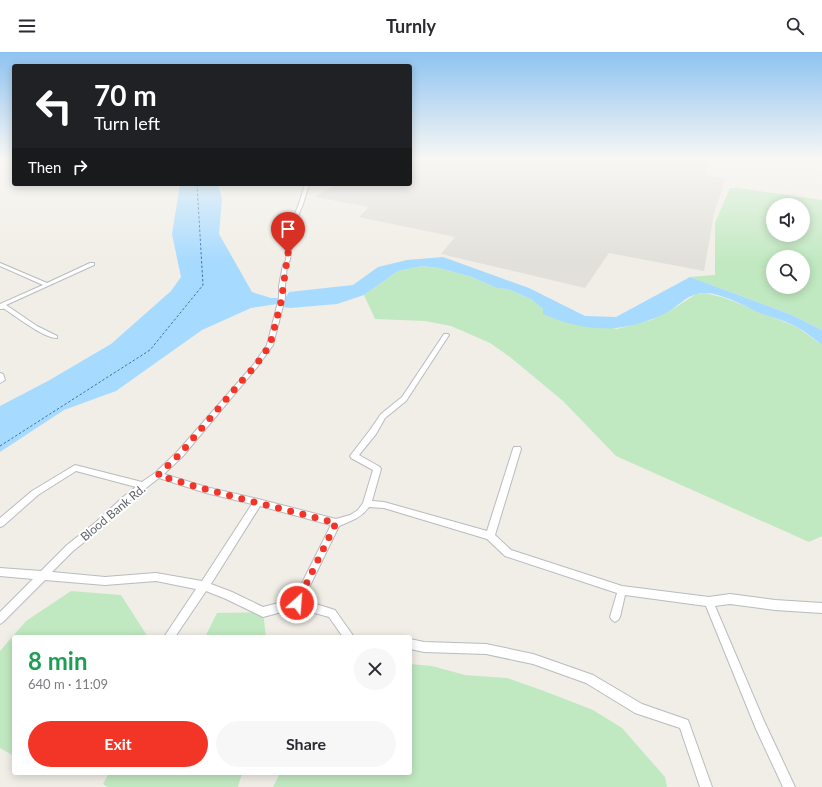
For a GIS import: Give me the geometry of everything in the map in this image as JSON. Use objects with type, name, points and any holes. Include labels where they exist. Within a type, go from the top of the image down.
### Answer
[{"type":"street","name":"Blood Bank Rd.","points":[[0,619],[70,548],[99,525],[126,499],[158,475],[180,454],[256,365],[270,345],[281,300],[292,226],[305,192]]},
{"type":"street","points":[[0,264],[48,285]]},
{"type":"street","points":[[0,306],[92,264]]},
{"type":"street","points":[[0,306],[4,306],[35,327],[55,337]]},
{"type":"street","points":[[158,475],[206,490],[336,523],[354,517],[361,512],[367,504],[377,469],[354,456],[373,432],[383,416],[404,399],[446,335]]},
{"type":"street","points":[[490,536],[517,449]]},
{"type":"street","points":[[0,523],[35,493],[75,468],[144,486]]},
{"type":"street","points":[[170,635],[258,502]]},
{"type":"street","points":[[367,504],[384,505],[490,536],[508,554],[622,590],[709,602],[730,599],[775,605],[822,608]]},
{"type":"street","points":[[297,603],[336,523]]},
{"type":"street","points":[[0,572],[105,581],[156,577],[204,586],[229,595],[263,612],[297,603],[332,613],[348,635]]},
{"type":"street","points":[[615,617],[622,590]]},
{"type":"street","points":[[709,602],[760,725],[789,787]]},
{"type":"street","points":[[412,644],[486,649],[533,659],[589,679],[639,709],[684,724],[706,787]]},
{"type":"shaded area","points":[[323,192],[721,192],[714,214],[704,271],[609,253],[585,288],[441,254],[455,237],[359,217],[369,207],[315,197]]},
{"type":"green space","points":[[728,192],[768,192],[808,198],[766,198],[766,242],[810,242],[810,198],[822,200],[822,330],[792,315],[690,277],[715,275],[715,223]]},
{"type":"green space","points":[[422,266],[439,268],[472,277],[497,288],[508,289],[531,299],[543,309],[617,329],[651,320],[673,309],[696,294],[705,293],[725,298],[797,327],[822,345],[822,536],[809,542],[616,456],[563,401],[510,357],[490,343],[451,326],[425,321],[375,319],[364,295],[398,271]]},
{"type":"green space","points":[[71,591],[121,595],[147,635],[14,635],[26,621]]},
{"type":"green space","points":[[263,612],[266,635],[206,635],[217,613]]},
{"type":"green space","points":[[12,637],[12,755],[0,748],[0,651]]},
{"type":"green space","points":[[412,664],[432,666],[465,675],[507,678],[593,710],[622,728],[665,777],[667,787],[273,787],[279,775],[412,775]]},
{"type":"green space","points":[[108,775],[241,775],[238,787],[107,787],[103,784]]},
{"type":"water","points":[[179,192],[220,192],[222,199],[219,234],[252,292],[271,298],[285,298],[289,292],[353,285],[378,267],[407,260],[443,257],[529,288],[585,316],[616,317],[690,277],[792,315],[822,330],[822,345],[804,331],[793,325],[760,313],[729,299],[712,294],[704,293],[693,295],[666,313],[635,325],[620,328],[590,328],[575,325],[543,314],[543,309],[531,299],[508,289],[497,288],[472,277],[439,268],[422,266],[398,271],[364,295],[337,304],[290,308],[283,307],[284,303],[251,308],[202,330],[116,391],[64,410],[0,452],[0,406],[48,381],[111,344],[171,291],[181,277],[172,234]]},
{"type":"ferry route","points":[[0,446],[150,350],[203,285],[197,192]]},
{"type":"route","points":[[288,253],[288,260],[285,265],[282,286],[282,298],[270,345],[256,365],[180,454],[158,475],[206,490],[336,523],[297,603]]}]
